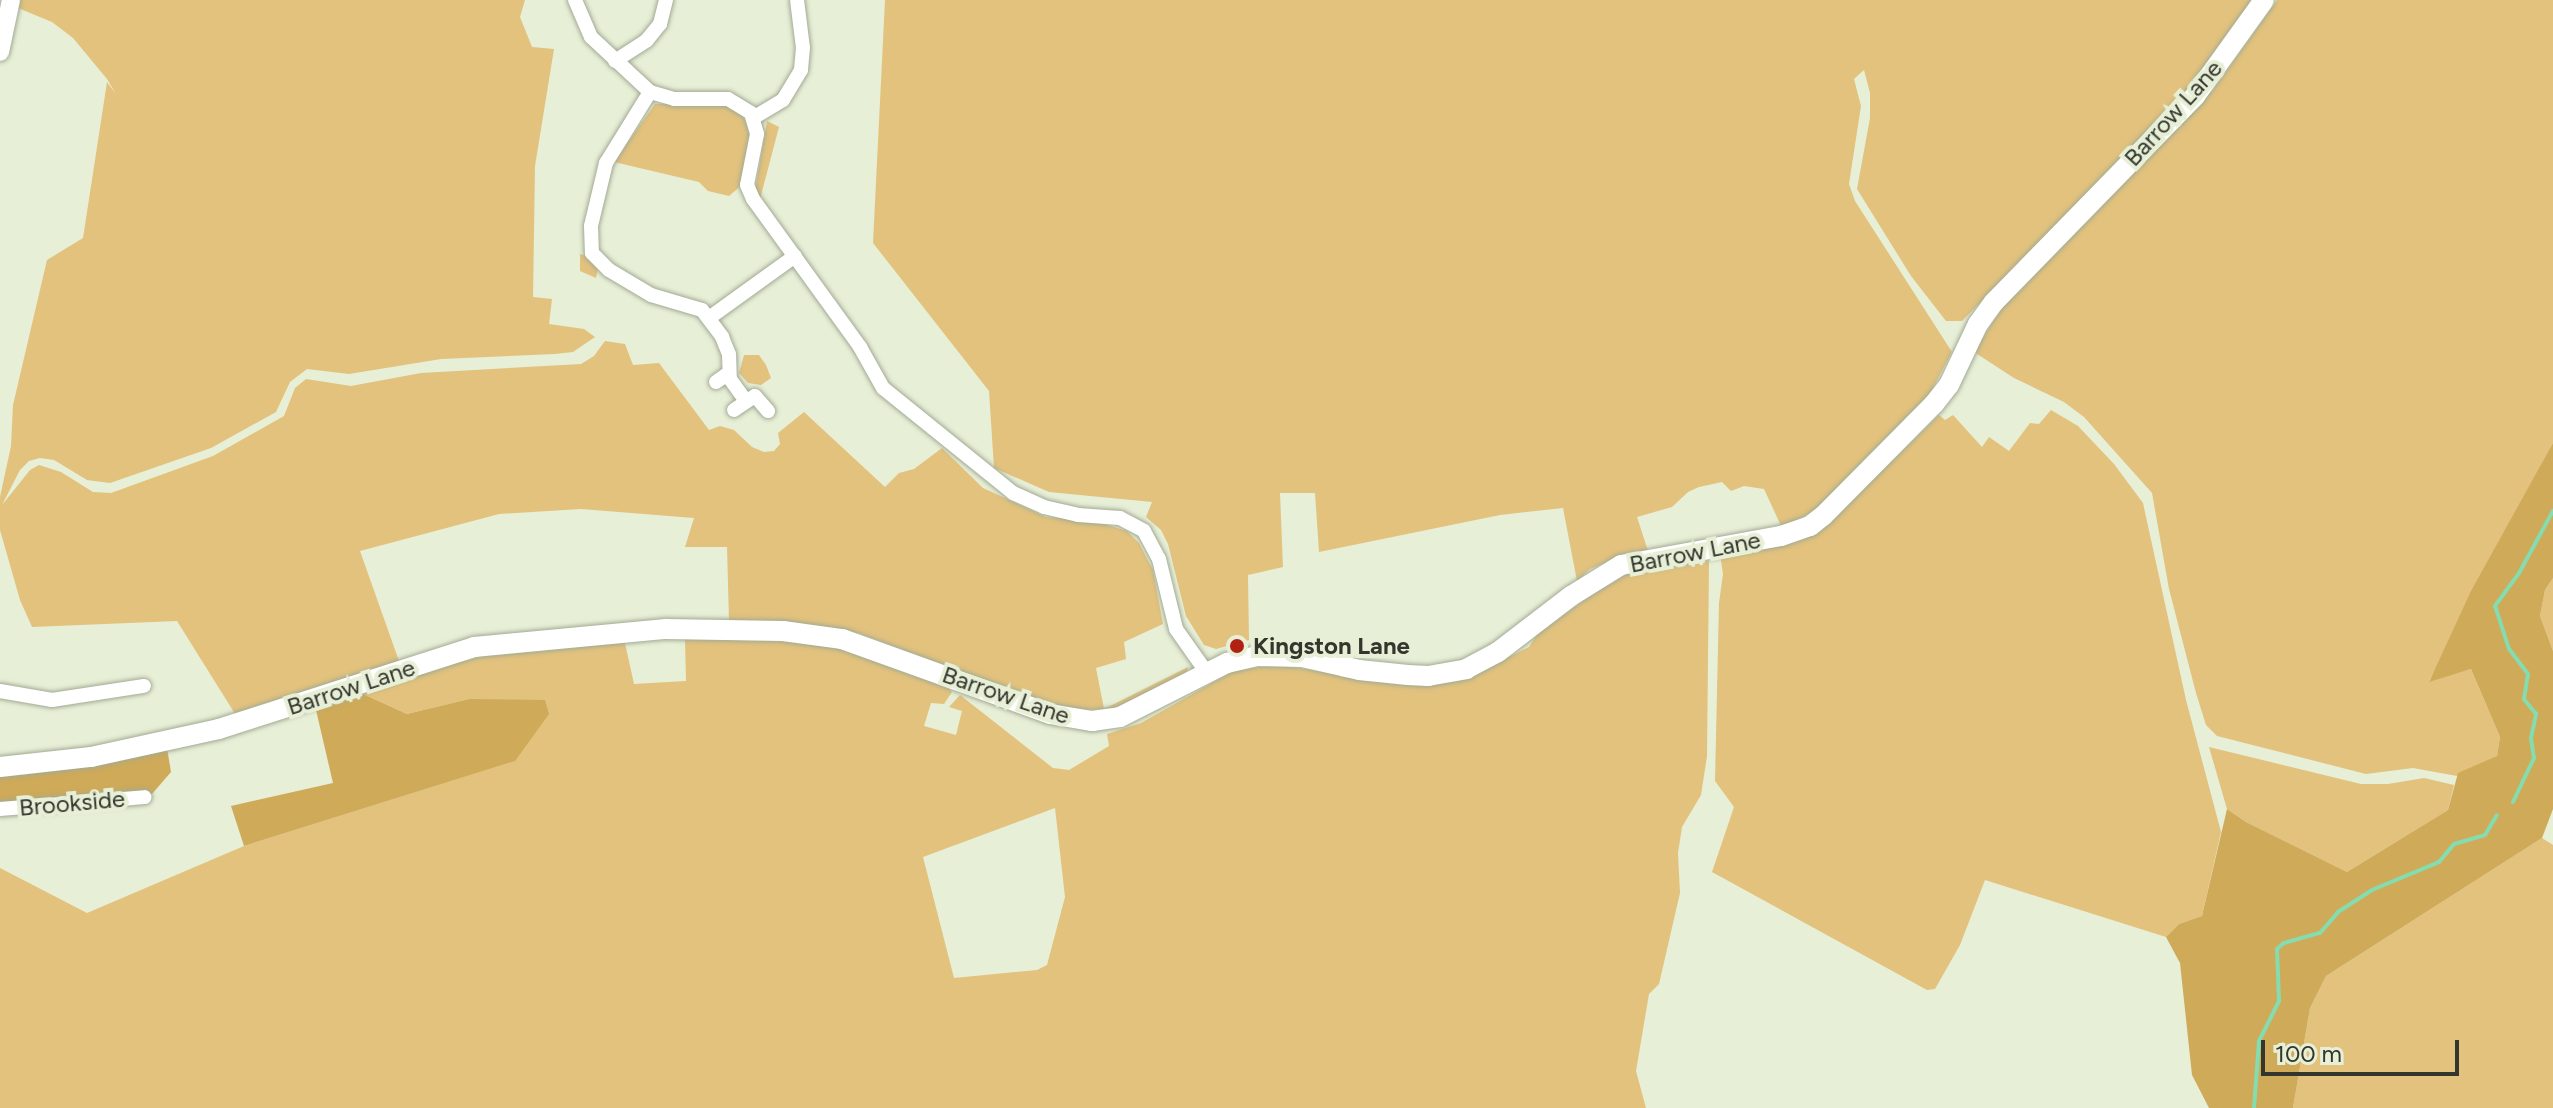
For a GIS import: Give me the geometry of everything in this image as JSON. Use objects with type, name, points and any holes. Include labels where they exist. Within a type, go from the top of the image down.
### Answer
[{"type":"main road","name":"Barrow Lane","points":[[0,767],[91,757],[219,729],[474,647],[666,629],[783,631],[842,639],[1050,714],[1092,721],[1135,711],[1207,673],[1239,660],[1281,655],[1382,673],[1448,674],[1486,660],[1602,574],[1621,565],[1781,536],[1810,526],[1934,404],[1949,385],[1978,324],[1994,302],[2195,96],[2264,0]]},
{"type":"street","points":[[0,52],[11,0]]},
{"type":"street","points":[[575,0],[591,37],[650,92],[674,99],[728,99],[741,105],[753,118],[757,134],[747,185],[753,199],[873,367],[883,388],[991,477],[1044,507],[1078,515],[1120,518],[1144,531],[1159,559],[1176,629],[1207,673]]},
{"type":"street","points":[[615,61],[647,40],[660,24],[666,0]]},
{"type":"street","points":[[753,118],[783,100],[801,70],[802,39],[797,0]]},
{"type":"street","points":[[650,92],[606,163],[591,226],[592,253],[621,279],[651,295],[695,307],[709,318],[729,354],[729,373],[740,406],[755,396],[768,411]]},
{"type":"street","points":[[709,318],[795,256]]},
{"type":"street","points":[[716,382],[729,373]]},
{"type":"street","points":[[124,673],[127,689]]},
{"type":"street","points":[[0,691],[52,700],[144,686]]},
{"type":"street","name":"Brookside","points":[[0,809],[145,797]]},
{"type":"shaded area","points":[[19,0],[525,0],[520,17],[532,47],[554,49],[535,166],[533,297],[552,299],[549,324],[584,329],[595,337],[573,352],[555,354],[441,359],[349,374],[307,369],[290,382],[276,412],[211,448],[110,483],[87,480],[54,460],[40,458],[29,461],[20,470],[2,505],[30,470],[39,465],[61,472],[93,492],[111,493],[213,456],[284,416],[295,388],[306,379],[351,386],[421,373],[581,364],[594,356],[605,341],[625,344],[633,365],[659,363],[709,430],[720,426],[734,430],[752,447],[764,452],[774,451],[780,444],[778,433],[804,412],[885,487],[899,473],[914,469],[942,448],[983,488],[1046,517],[1098,522],[1127,531],[1139,543],[1153,570],[1163,624],[1124,642],[1126,659],[1096,668],[1104,709],[1188,667],[1186,676],[1121,709],[1078,710],[1044,703],[858,633],[729,621],[727,547],[685,547],[694,518],[581,509],[499,514],[360,551],[399,661],[237,717],[177,621],[32,627],[20,600],[0,530],[0,497],[11,446],[13,405],[47,260],[83,238],[107,82],[116,94],[107,79],[73,38],[52,22],[18,8]]},
{"type":"shaded area","points":[[885,0],[2253,0],[2194,86],[1962,321],[1946,321],[1911,276],[1857,189],[1870,118],[1870,93],[1864,70],[1854,79],[1861,106],[1849,184],[1855,201],[1952,352],[1927,399],[1817,509],[1782,528],[1764,489],[1744,486],[1731,491],[1722,482],[1699,487],[1688,492],[1672,507],[1637,517],[1648,551],[1590,569],[1577,581],[1563,508],[1500,515],[1319,552],[1315,493],[1280,493],[1283,567],[1248,575],[1249,640],[1216,649],[1204,645],[1186,616],[1168,544],[1161,530],[1146,517],[1152,502],[1049,492],[994,468],[989,391],[873,243]]},
{"type":"shaded area","points":[[2277,0],[2553,0],[2553,443],[2429,681],[2471,669],[2500,737],[2497,756],[2457,776],[2413,768],[2366,774],[2217,736],[2206,725],[2196,693],[2169,589],[2152,493],[2084,417],[2064,402],[2014,378],[1974,352],[2004,304],[2213,90]]},
{"type":"shaded area","points":[[722,103],[742,115],[752,133],[743,184],[729,196],[708,191],[699,182],[614,162],[655,104]]},
{"type":"shaded area","points":[[767,121],[779,127],[760,199],[755,191]]},
{"type":"shaded area","points":[[580,254],[591,257],[598,268],[596,278],[580,271]]},
{"type":"shaded area","points":[[744,355],[759,355],[771,378],[761,385],[748,383],[739,373]]},
{"type":"shaded area","points":[[2051,410],[2078,426],[2114,464],[2143,503],[2186,700],[2221,832],[2202,916],[2179,924],[2166,937],[1985,880],[1960,945],[1935,989],[1927,990],[1712,872],[1734,807],[1715,781],[1719,603],[1723,574],[1720,555],[1798,541],[1820,532],[1939,415],[1945,420],[1953,415],[1982,447],[1989,437],[2009,451],[2030,423],[2039,424]]},
{"type":"shaded area","points":[[2553,443],[2553,578],[2545,590],[2540,616],[2553,651],[2553,809],[2542,838],[2326,976],[2310,1008],[2293,1108],[2209,1108],[2192,1075],[2180,963],[2166,937],[2179,924],[2202,916],[2227,809],[2246,822],[2347,872],[2448,810],[2458,773],[2497,756],[2500,737],[2471,669],[2429,682],[2471,591]]},
{"type":"shaded area","points":[[1702,558],[1709,562],[1707,756],[1701,795],[1682,827],[1678,853],[1680,893],[1659,984],[1649,994],[1636,1071],[1646,1108],[0,1108],[0,868],[87,913],[244,846],[514,761],[469,699],[407,714],[363,694],[423,672],[487,655],[538,647],[625,643],[634,684],[686,681],[685,639],[813,642],[860,653],[942,682],[952,692],[944,704],[931,703],[924,726],[956,735],[962,711],[949,707],[960,695],[1053,768],[1069,770],[1109,746],[1107,734],[1141,723],[1235,670],[1279,665],[1368,679],[1471,676],[1529,647],[1537,634],[1618,576]],"holes":[[[1055,808],[1065,897],[1047,965],[1037,970],[954,978],[923,857]]]},
{"type":"shaded area","points":[[2553,578],[2553,651],[2540,616],[2545,590]]},
{"type":"shaded area","points":[[363,694],[407,714],[469,699],[545,700],[549,714],[515,761],[244,846],[231,806],[333,783],[316,710]]},
{"type":"shaded area","points":[[2209,747],[2361,784],[2388,784],[2424,778],[2454,785],[2448,810],[2347,872],[2246,822],[2227,809]]},
{"type":"shaded area","points":[[167,748],[171,772],[152,794],[0,804],[0,776]]},
{"type":"shaded area","points":[[2542,838],[2553,845],[2553,1108],[2293,1108],[2310,1008],[2326,976]]},
{"type":"waterway","points":[[2513,802],[2534,758],[2531,738],[2536,714],[2524,699],[2528,674],[2509,649],[2495,606],[2519,573],[2553,511]]},
{"type":"waterway","points":[[2254,1108],[2259,1041],[2279,1001],[2277,949],[2284,943],[2320,933],[2338,912],[2372,890],[2439,862],[2454,844],[2485,835],[2497,815]]},
{"type":"place","name":"Kingston Lane","points":[[1237,646]]}]
